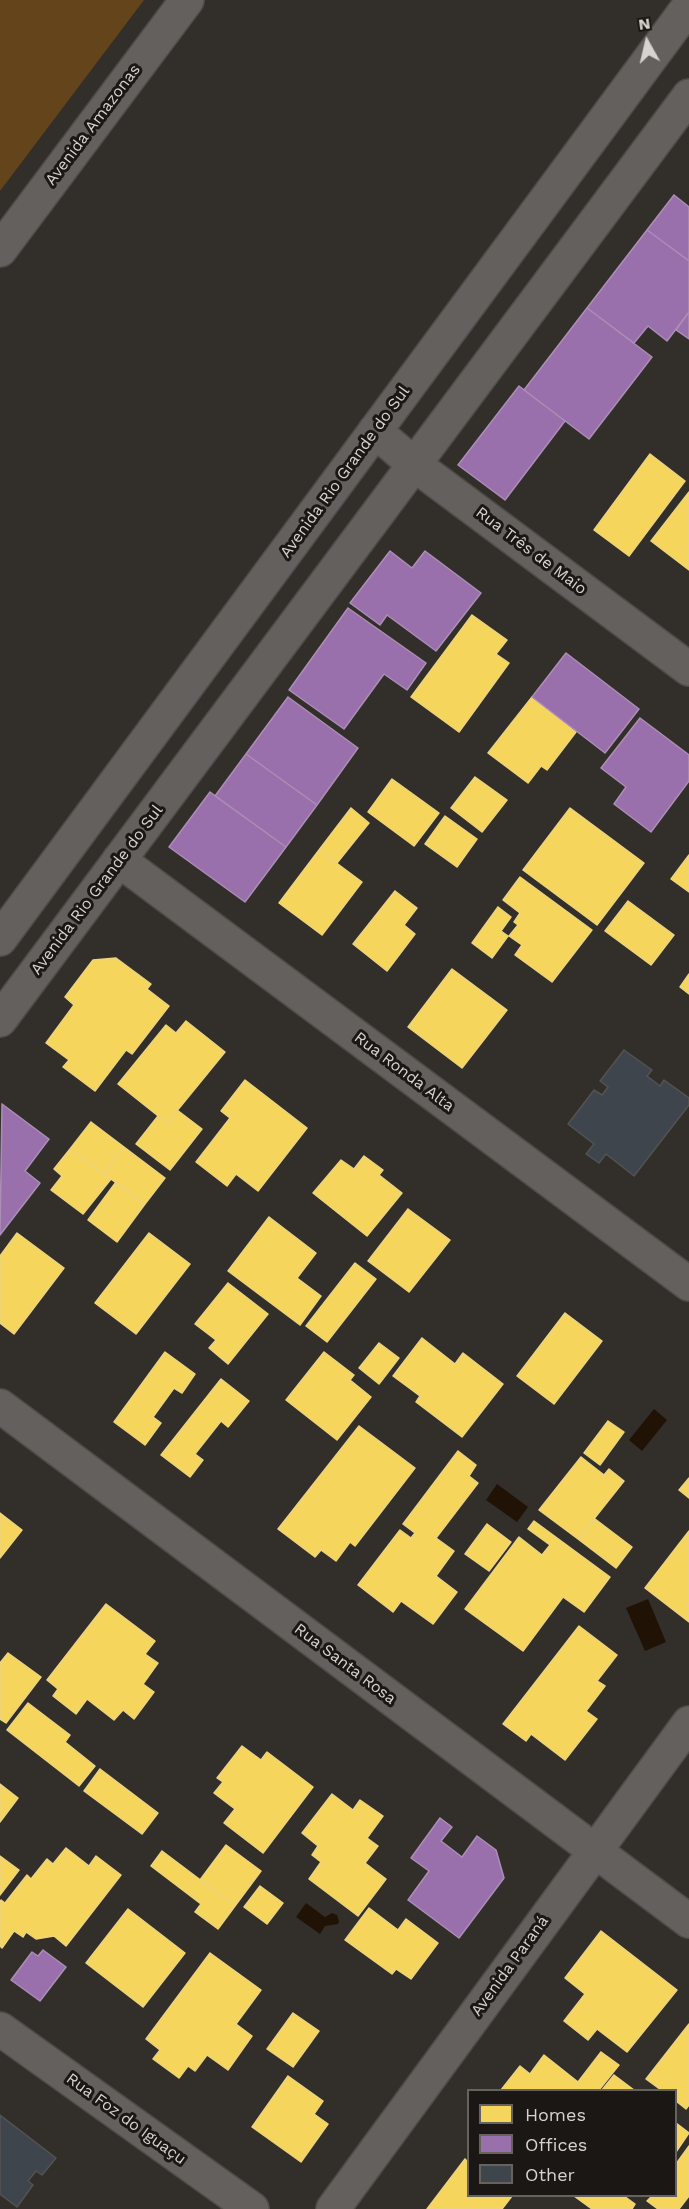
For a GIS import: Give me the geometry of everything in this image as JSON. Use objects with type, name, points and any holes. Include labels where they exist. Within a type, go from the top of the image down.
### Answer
[{"type":"street","name":"Avenida Amazonas","points":[[0,250],[187,0]]},
{"type":"street","name":"Avenida Rio Grande do Sul","points":[[0,939],[689,6]]},
{"type":"street","name":"Avenida Rio Grande do Sul","points":[[0,1020],[689,96]]},
{"type":"street","name":"Rua Três de Maio","points":[[375,431],[415,465],[689,669]]},
{"type":"street","name":"Rua Ronda Alta","points":[[119,860],[689,1284]]},
{"type":"street","name":"Rua Santa Rosa","points":[[0,1406],[689,1921]]},
{"type":"street","name":"Avenida Paraná","points":[[333,2209],[689,1723]]},
{"type":"street","name":"Rua Foz do Iguaçu","points":[[0,2028],[252,2209]]},
{"type":"shaded area","points":[[0,0],[144,0],[0,191]]},
{"type":"shaded area","points":[[654,1409],[667,1420],[642,1451],[629,1440]]},
{"type":"shaded area","points":[[497,1484],[528,1507],[517,1522],[486,1500]]},
{"type":"shaded area","points":[[648,1599],[666,1642],[645,1651],[626,1608]]},
{"type":"shaded area","points":[[306,1903],[325,1917],[332,1913],[337,1915],[338,1924],[325,1926],[320,1934],[296,1917]]},
{"type":"building: Homes","points":[[650,454],[685,481],[629,556],[594,530]]},
{"type":"building: Homes","points":[[689,492],[689,570],[651,541]]},
{"type":"building: Homes","points":[[472,615],[507,640],[496,654],[509,663],[459,732],[411,697]]},
{"type":"building: Homes","points":[[532,697],[576,732],[547,770],[541,766],[528,783],[488,753]]},
{"type":"building: Homes","points":[[475,777],[507,800],[482,832],[451,808]]},
{"type":"building: Homes","points":[[392,779],[439,813],[414,846],[368,812]]},
{"type":"building: Homes","points":[[351,808],[369,823],[337,863],[319,850]]},
{"type":"building: Homes","points":[[570,808],[644,863],[597,925],[523,870]]},
{"type":"building: Homes","points":[[445,816],[477,839],[457,867],[425,844]]},
{"type":"building: Homes","points":[[319,850],[362,882],[322,935],[279,903]]},
{"type":"building: Homes","points":[[689,855],[689,892],[671,879]]},
{"type":"building: Homes","points":[[520,877],[592,930],[552,982],[515,955],[522,945],[509,936],[518,925],[514,922],[520,913],[503,900]]},
{"type":"building: Homes","points":[[395,891],[417,908],[404,925],[415,934],[387,971],[353,944]]},
{"type":"building: Homes","points":[[628,901],[674,935],[651,965],[605,931]]},
{"type":"building: Homes","points":[[498,907],[511,917],[501,931],[508,936],[492,958],[472,943]]},
{"type":"building: Homes","points":[[116,958],[151,984],[147,989],[169,1006],[132,1054],[126,1050],[95,1091],[63,1067],[69,1060],[46,1043],[74,1005],[65,997],[93,960]]},
{"type":"building: Homes","points":[[452,969],[507,1010],[462,1068],[408,1027]]},
{"type":"building: Homes","points":[[689,974],[689,994],[680,987]]},
{"type":"building: Homes","points":[[186,1021],[225,1052],[167,1123],[118,1084],[166,1025],[176,1033]]},
{"type":"building: Homes","points":[[245,1080],[307,1128],[258,1191],[236,1174],[227,1186],[196,1162],[230,1118],[221,1111]]},
{"type":"building: Homes","points":[[177,1110],[202,1129],[170,1170],[136,1144],[158,1116],[167,1123]]},
{"type":"building: Homes","points":[[91,1122],[124,1147],[104,1174],[70,1149]]},
{"type":"building: Homes","points":[[124,1147],[165,1178],[145,1204],[104,1174]]},
{"type":"building: Homes","points":[[70,1149],[111,1179],[83,1214],[51,1190],[62,1176],[54,1169]]},
{"type":"building: Homes","points":[[364,1156],[383,1170],[379,1175],[402,1193],[367,1236],[313,1193],[341,1160],[354,1169]]},
{"type":"building: Homes","points":[[116,1182],[145,1204],[117,1242],[88,1220]]},
{"type":"building: Homes","points":[[408,1209],[450,1240],[409,1292],[368,1261]]},
{"type":"building: Homes","points":[[269,1217],[316,1253],[297,1278],[321,1296],[300,1325],[228,1271]]},
{"type":"building: Homes","points":[[17,1233],[64,1268],[14,1334],[0,1323],[0,1256]]},
{"type":"building: Homes","points":[[149,1233],[190,1264],[136,1334],[95,1303]]},
{"type":"building: Homes","points":[[355,1263],[376,1279],[327,1342],[306,1326]]},
{"type":"building: Homes","points":[[228,1283],[268,1314],[228,1364],[209,1348],[216,1340],[195,1324]]},
{"type":"building: Homes","points":[[565,1313],[602,1341],[554,1404],[517,1376]]},
{"type":"building: Homes","points":[[422,1338],[455,1364],[463,1353],[503,1384],[462,1437],[416,1402],[420,1396],[393,1376]]},
{"type":"building: Homes","points":[[379,1343],[399,1358],[379,1384],[359,1368]]},
{"type":"building: Homes","points":[[165,1352],[195,1374],[182,1393],[174,1388],[153,1417],[161,1423],[145,1445],[114,1422]]},
{"type":"building: Homes","points":[[324,1352],[354,1375],[350,1380],[371,1397],[337,1440],[286,1400]]},
{"type":"building: Homes","points":[[221,1379],[249,1401],[228,1427],[221,1421],[195,1454],[203,1460],[190,1477],[161,1455]]},
{"type":"building: Homes","points":[[608,1421],[624,1432],[600,1465],[584,1453]]},
{"type":"building: Homes","points":[[359,1426],[415,1468],[355,1546],[350,1542],[336,1561],[321,1550],[315,1557],[278,1529]]},
{"type":"building: Homes","points":[[458,1451],[476,1465],[469,1476],[478,1483],[436,1538],[454,1551],[436,1576],[457,1592],[433,1624],[401,1601],[393,1612],[358,1585],[400,1530],[411,1538],[415,1533],[403,1524]]},
{"type":"building: Homes","points":[[581,1457],[604,1475],[609,1469],[624,1481],[578,1539],[539,1510]]},
{"type":"building: Homes","points":[[689,1478],[689,1498],[679,1490]]},
{"type":"building: Homes","points":[[0,1513],[22,1530],[0,1558]]},
{"type":"building: Homes","points":[[595,1519],[632,1547],[616,1568],[578,1539]]},
{"type":"building: Homes","points":[[534,1521],[610,1577],[584,1612],[563,1597],[523,1651],[465,1609],[519,1537],[542,1555],[550,1545],[528,1529]]},
{"type":"building: Homes","points":[[487,1524],[511,1542],[489,1571],[465,1554]]},
{"type":"building: Homes","points":[[689,1531],[689,1622],[645,1588]]},
{"type":"building: Homes","points":[[106,1604],[155,1641],[145,1654],[158,1663],[143,1684],[154,1692],[134,1719],[123,1710],[114,1720],[87,1699],[76,1714],[53,1696],[58,1689],[47,1680]]},
{"type":"building: Homes","points":[[579,1626],[617,1655],[597,1681],[605,1686],[586,1711],[597,1719],[565,1760],[531,1734],[526,1741],[503,1724]]},
{"type":"building: Homes","points":[[8,1653],[41,1677],[6,1723],[0,1719],[0,1663]]},
{"type":"building: Homes","points":[[28,1703],[70,1735],[65,1742],[95,1766],[79,1786],[7,1730]]},
{"type":"building: Homes","points":[[242,1746],[261,1760],[267,1752],[313,1787],[263,1853],[224,1823],[235,1809],[214,1793],[223,1782],[217,1778]]},
{"type":"building: Homes","points":[[100,1769],[158,1813],[142,1834],[84,1791]]},
{"type":"building: Homes","points":[[0,1784],[18,1798],[0,1822]]},
{"type":"building: Homes","points":[[332,1794],[353,1810],[360,1800],[383,1816],[367,1838],[378,1846],[365,1863],[386,1879],[358,1916],[309,1879],[321,1862],[312,1855],[318,1846],[302,1833]]},
{"type":"building: Homes","points":[[226,1845],[261,1871],[235,1906],[200,1880]]},
{"type":"building: Homes","points":[[66,1848],[89,1866],[96,1856],[121,1875],[66,1946],[54,1936],[36,1939],[26,1932],[23,1937],[14,1931],[2,1948],[0,1946],[1,1900],[5,1903],[27,1875],[31,1879],[47,1859],[53,1864]]},
{"type":"building: Homes","points":[[162,1851],[235,1906],[218,1929],[195,1912],[201,1904],[151,1866]]},
{"type":"building: Homes","points":[[0,1856],[19,1870],[0,1895]]},
{"type":"building: Homes","points":[[260,1886],[283,1903],[267,1924],[244,1907]]},
{"type":"building: Homes","points":[[369,1908],[398,1930],[406,1919],[438,1943],[411,1979],[396,1969],[392,1974],[345,1940]]},
{"type":"building: Homes","points":[[128,1909],[185,1953],[143,2007],[86,1963]]},
{"type":"building: Homes","points":[[601,1931],[677,1990],[627,2052],[597,2029],[588,2040],[564,2021],[585,1994],[565,1978]]},
{"type":"building: Homes","points":[[210,1953],[261,1990],[236,2024],[252,2036],[228,2070],[207,2055],[195,2071],[188,2066],[179,2078],[153,2059],[160,2050],[146,2039]]},
{"type":"building: Homes","points":[[293,2013],[319,2031],[293,2067],[267,2049]]},
{"type":"building: Homes","points":[[689,2024],[689,2105],[686,2109],[677,2102],[677,2089],[660,2089],[646,2079]]},
{"type":"building: Homes","points":[[601,2052],[619,2065],[600,2089],[502,2089],[520,2066],[530,2074],[544,2055],[578,2082]]},
{"type":"building: Homes","points":[[614,2075],[633,2089],[603,2089]]},
{"type":"building: Homes","points":[[288,2076],[323,2101],[314,2114],[328,2124],[301,2162],[252,2127]]},
{"type":"building: Homes","points":[[677,2124],[689,2133],[677,2151]]},
{"type":"building: Homes","points":[[689,2146],[689,2196],[679,2209],[658,2209],[647,2201],[651,2197],[677,2197],[677,2163]]},
{"type":"building: Homes","points":[[465,2159],[467,2161],[467,2197],[511,2197],[502,2209],[427,2209]]},
{"type":"building: Homes","points":[[575,2197],[625,2197],[635,2204],[632,2209],[592,2209]]},
{"type":"building: Offices","points":[[674,195],[689,207],[689,261],[647,230]]},
{"type":"building: Offices","points":[[647,230],[689,261],[689,312],[667,341],[648,326],[634,343],[587,308]]},
{"type":"building: Offices","points":[[587,308],[652,357],[589,439],[524,390]]},
{"type":"building: Offices","points":[[689,312],[689,339],[676,330]]},
{"type":"building: Offices","points":[[519,386],[565,421],[505,500],[458,465]]},
{"type":"building: Offices","points":[[390,551],[412,568],[425,551],[481,593],[436,651],[387,615],[380,625],[350,603]]},
{"type":"building: Offices","points":[[348,608],[426,663],[407,690],[384,674],[344,729],[289,690]]},
{"type":"building: Offices","points":[[566,653],[639,709],[605,753],[532,697]]},
{"type":"building: Offices","points":[[288,697],[358,748],[317,805],[246,754]]},
{"type":"building: Offices","points":[[640,718],[689,755],[689,781],[651,832],[614,804],[626,787],[601,768]]},
{"type":"building: Offices","points":[[246,754],[317,805],[286,847],[215,796]]},
{"type":"building: Offices","points":[[210,792],[286,847],[245,902],[169,847]]},
{"type":"building: Offices","points":[[2,1104],[49,1139],[25,1171],[40,1183],[0,1235]]},
{"type":"building: Offices","points":[[440,1818],[452,1827],[441,1841],[462,1857],[477,1836],[496,1850],[504,1878],[459,1938],[408,1900],[429,1871],[411,1858]]},
{"type":"building: Offices","points":[[43,1950],[66,1967],[40,2001],[11,1980],[32,1952],[38,1956]]},
{"type":"building: Other","points":[[624,1050],[652,1070],[647,1076],[660,1086],[664,1080],[689,1098],[689,1105],[634,1176],[606,1154],[599,1163],[586,1154],[594,1144],[568,1124],[594,1090],[602,1095],[608,1087],[600,1081]]},
{"type":"building: Other","points":[[0,2115],[56,2158],[42,2175],[36,2171],[28,2181],[33,2185],[17,2207],[0,2194]]}]
